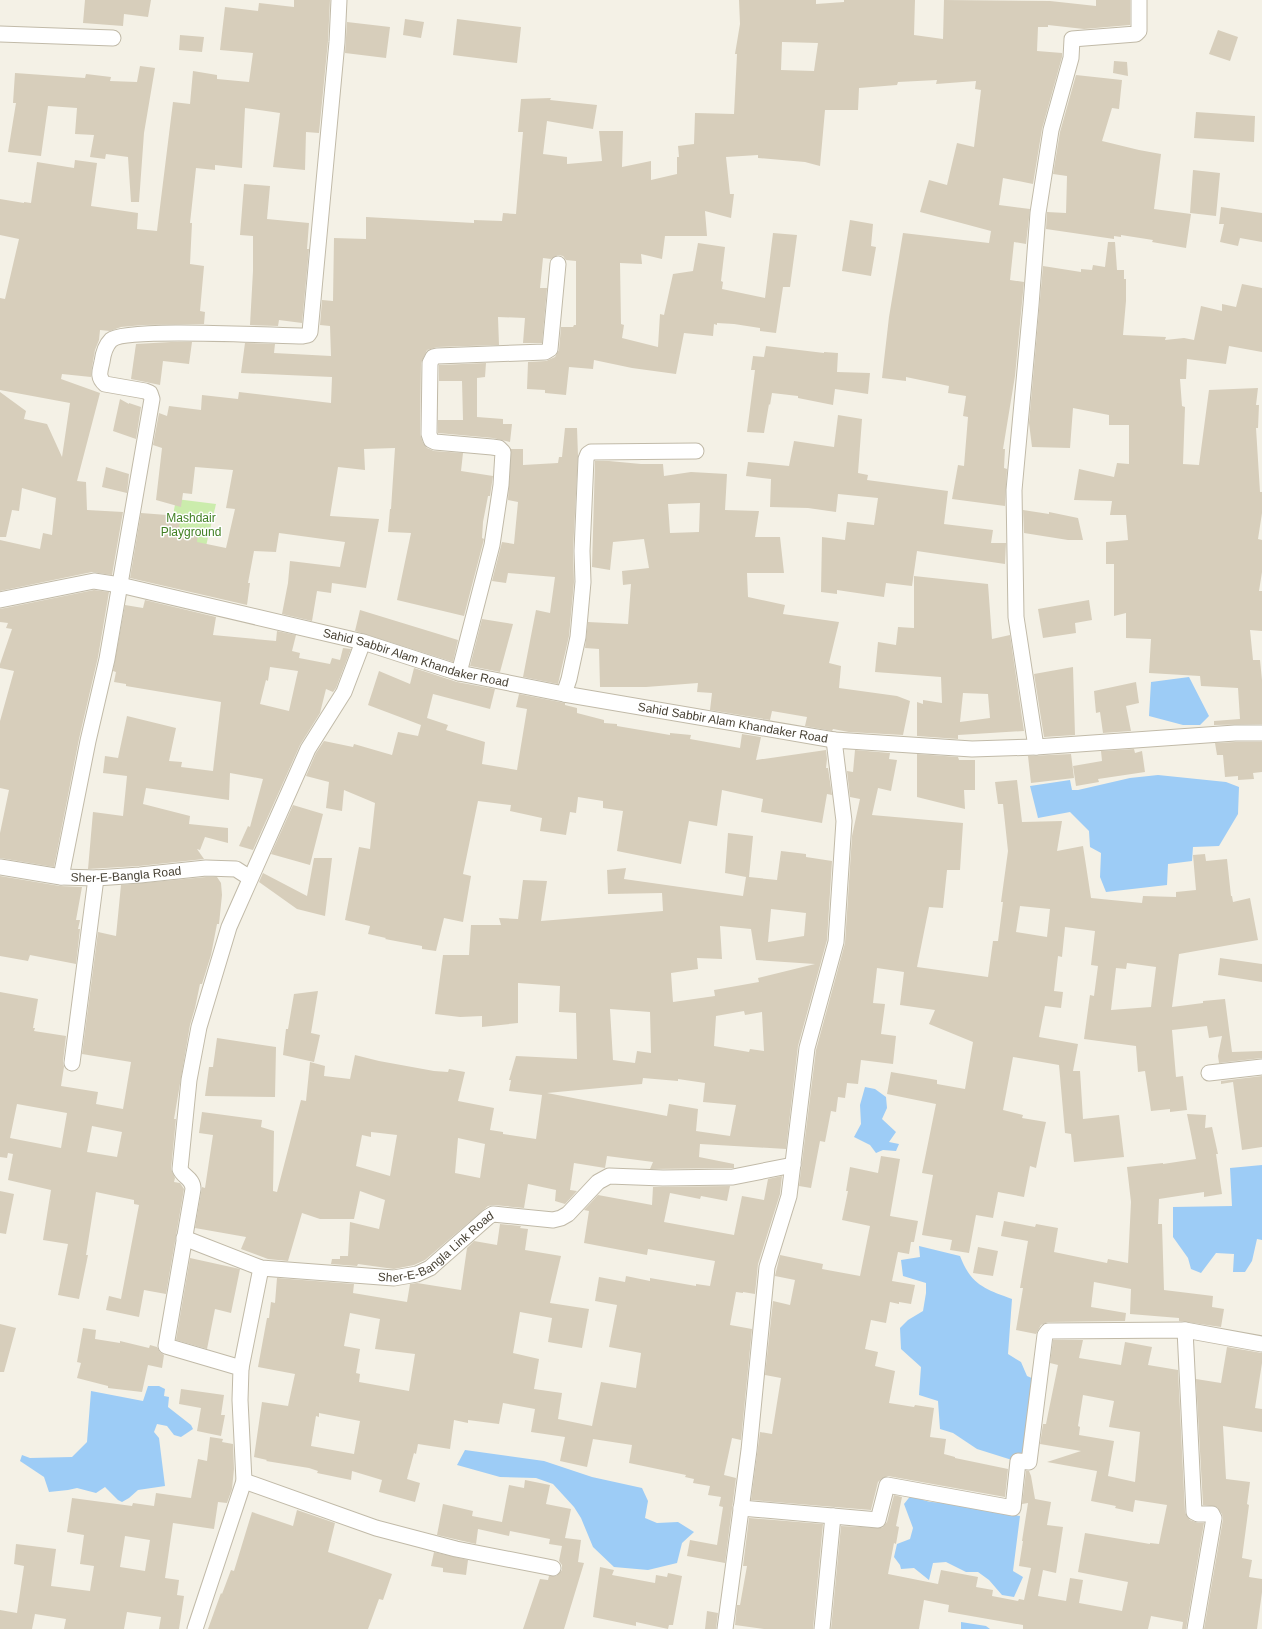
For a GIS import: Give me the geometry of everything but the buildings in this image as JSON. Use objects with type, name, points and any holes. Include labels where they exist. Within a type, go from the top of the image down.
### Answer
[{"type":"street","points":[[61,877],[88,741],[107,659],[152,399],[150,393],[145,390],[105,384],[101,380],[99,376],[104,351],[112,340],[126,334],[170,332],[308,335],[310,332],[337,42],[339,0]]},
{"type":"street","points":[[1036,747],[1016,617],[1014,490],[1038,213],[1051,130],[1071,58],[1072,39],[1136,34],[1139,31],[1139,0]]},
{"type":"street","points":[[0,34],[113,38]]},
{"type":"street","points":[[459,673],[492,546],[501,485],[503,452],[499,448],[435,442],[431,440],[430,363],[432,357],[437,356],[545,352],[550,349],[558,264]]},
{"type":"street","points":[[564,694],[578,638],[583,582],[582,551],[588,454],[591,452],[696,451]]},
{"type":"street","name":"Sahid Sabbir Alam Khandaker Road","points":[[0,600],[94,581],[120,585],[363,642],[459,673],[564,694],[834,740],[972,750],[1235,733],[1262,733]]},
{"type":"street","points":[[242,1368],[166,1346],[194,1188],[191,1180],[181,1172],[180,1169],[189,1080],[199,1027],[229,927],[308,749],[344,692],[363,642]]},
{"type":"street","points":[[725,1629],[749,1450],[767,1267],[789,1196],[807,1048],[836,942],[844,821],[834,740]]},
{"type":"street","name":"Sher-E-Bangla Road","points":[[0,867],[61,877],[96,878],[206,868],[236,869],[250,878]]},
{"type":"street","points":[[72,1063],[96,878]]},
{"type":"street","points":[[1209,1073],[1262,1067]]},
{"type":"street","name":"Sher-E-Bangla Link Road","points":[[184,1238],[261,1268],[394,1278],[405,1277],[417,1274],[430,1268],[488,1216],[500,1214],[553,1220],[561,1218],[568,1214],[598,1182],[610,1176],[663,1178],[733,1177],[793,1165]]},
{"type":"street","points":[[195,1629],[244,1480],[240,1400],[242,1368],[261,1268]]},
{"type":"street","points":[[741,1508],[878,1520],[887,1485],[1013,1508],[1018,1461],[1029,1462],[1045,1335],[1048,1331],[1185,1330],[1262,1344]]},
{"type":"street","points":[[1185,1330],[1194,1512],[1198,1514],[1212,1514],[1214,1518],[1195,1629]]},
{"type":"street","points":[[244,1480],[376,1528],[456,1549],[553,1568]]},
{"type":"street","points":[[822,1629],[833,1516]]},
{"type":"green space","name":"Mashdair Playground","points":[[176,499],[216,504],[197,584],[162,577]]},
{"type":"water","points":[[1189,677],[1209,716],[1200,725],[1183,725],[1149,716],[1151,682]]},
{"type":"water","points":[[1158,775],[1226,782],[1239,787],[1238,814],[1219,846],[1193,847],[1192,861],[1168,864],[1167,885],[1106,892],[1100,877],[1101,853],[1090,847],[1089,831],[1070,812],[1038,818],[1030,786],[1070,780],[1072,790],[1078,790],[1130,778]]},
{"type":"water","points":[[865,1087],[875,1089],[886,1097],[887,1108],[882,1119],[896,1132],[889,1142],[899,1144],[896,1151],[883,1150],[876,1153],[870,1145],[854,1137],[861,1124],[860,1105]]},
{"type":"water","points":[[1262,1165],[1262,1240],[1257,1239],[1252,1261],[1245,1272],[1233,1272],[1234,1254],[1216,1253],[1201,1273],[1191,1269],[1188,1258],[1173,1237],[1173,1207],[1232,1206],[1230,1168]]},
{"type":"water","points":[[919,1246],[960,1256],[969,1274],[980,1285],[1012,1299],[1008,1354],[1021,1362],[1027,1376],[1034,1379],[1023,1456],[1014,1454],[1012,1460],[977,1449],[953,1433],[940,1429],[938,1401],[919,1395],[921,1367],[901,1349],[900,1328],[908,1320],[923,1311],[926,1283],[903,1276],[901,1260],[920,1257]]},
{"type":"water","points":[[148,1386],[159,1386],[165,1389],[164,1396],[169,1397],[168,1407],[191,1425],[193,1429],[181,1437],[174,1435],[167,1426],[157,1424],[154,1432],[159,1438],[165,1486],[138,1490],[122,1502],[105,1487],[96,1493],[77,1488],[49,1492],[44,1477],[20,1461],[22,1455],[30,1458],[72,1457],[87,1442],[91,1391],[143,1401]]},
{"type":"water","points":[[465,1450],[544,1461],[592,1477],[642,1488],[648,1501],[645,1518],[657,1523],[678,1522],[694,1532],[682,1543],[677,1563],[648,1570],[614,1567],[593,1547],[581,1518],[574,1507],[553,1484],[536,1478],[500,1477],[457,1465]]},
{"type":"water","points":[[912,1494],[929,1502],[967,1504],[1020,1516],[1013,1571],[1023,1577],[1014,1597],[1002,1595],[989,1580],[978,1572],[966,1572],[946,1562],[933,1563],[929,1580],[914,1568],[901,1569],[894,1557],[897,1544],[910,1539],[913,1528],[904,1504]]},
{"type":"water","points":[[961,1622],[986,1626],[990,1629],[961,1629]]}]
